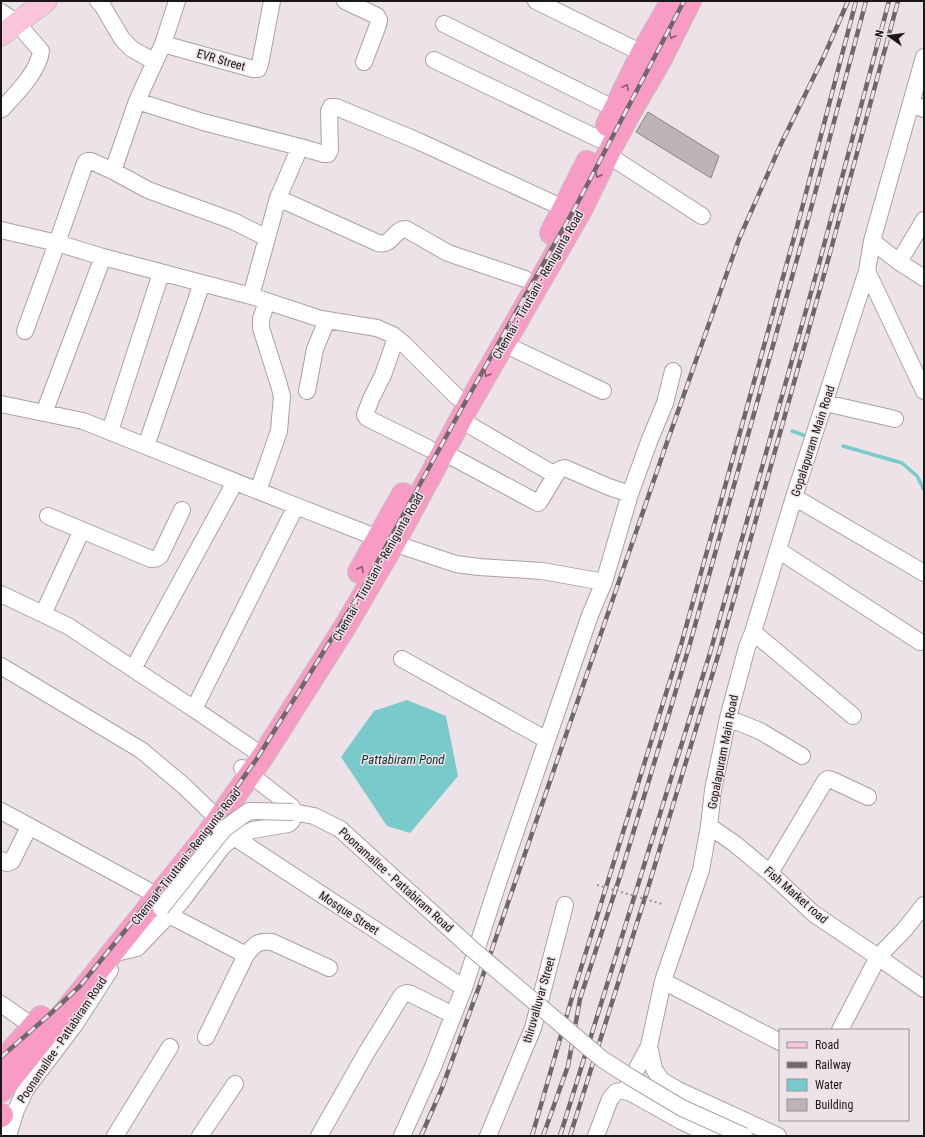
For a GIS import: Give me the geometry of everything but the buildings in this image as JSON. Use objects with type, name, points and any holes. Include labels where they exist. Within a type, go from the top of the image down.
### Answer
[{"type":"highway","name":"Chennai - Tiruttani - Renigunta Road","points":[[436,450],[461,420],[504,344],[604,147],[615,109],[642,53],[672,1]]},
{"type":"highway","name":"Chennai - Tiruttani - Renigunta Road","points":[[604,147],[628,116],[661,59],[690,1]]},
{"type":"highway","name":"Chennai - Tiruttani - Renigunta Road","points":[[1,1063],[39,1031],[158,902],[207,835],[215,815],[346,625],[386,540],[436,450],[456,398],[524,279],[571,212]]},
{"type":"highway","name":"Chennai - Tiruttani - Renigunta Road","points":[[1,1091],[39,1031]]},
{"type":"main road","points":[[6,23],[46,1]]},
{"type":"street","points":[[98,1],[102,4],[122,39],[132,50],[155,62]]},
{"type":"street","points":[[114,171],[137,101],[163,44],[177,1]]},
{"type":"street","name":"EVR Street","points":[[163,44],[253,69],[258,69],[272,1]]},
{"type":"street","points":[[345,1],[376,16],[378,20],[378,25],[364,62]]},
{"type":"street","points":[[536,1],[642,53]]},
{"type":"street","points":[[2,109],[28,79],[41,57],[39,47],[6,23]]},
{"type":"street","points":[[444,24],[615,109]]},
{"type":"street","name":"Gopalapuram Main Road","points":[[649,1046],[664,981],[701,870],[709,826],[713,790],[728,718],[747,647],[753,632],[794,497],[868,271],[872,241],[917,106],[924,57]]},
{"type":"street","points":[[434,60],[604,147],[702,216]]},
{"type":"street","points":[[137,101],[203,122],[324,154],[328,154],[330,150],[329,111],[331,107],[336,107],[418,141],[571,212]]},
{"type":"street","points":[[251,296],[278,198],[300,147]]},
{"type":"street","points":[[25,331],[87,161],[91,161],[114,171],[148,190],[233,221],[267,238]]},
{"type":"street","points":[[278,198],[378,243],[387,243],[400,230],[406,229],[448,253],[524,279]]},
{"type":"street","points":[[899,262],[924,220]]},
{"type":"street","points":[[1,230],[57,243],[161,273],[251,296],[327,320],[377,328],[396,338],[405,345],[456,398]]},
{"type":"street","points":[[872,241],[899,262],[924,278]]},
{"type":"street","points":[[44,413],[103,257]]},
{"type":"street","points":[[868,271],[924,391]]},
{"type":"street","points":[[110,431],[161,273]]},
{"type":"street","points":[[146,446],[202,283]]},
{"type":"street","points":[[258,491],[279,431],[282,396],[261,328],[261,319],[267,302]]},
{"type":"street","points":[[307,391],[315,349],[327,320]]},
{"type":"street","points":[[396,338],[383,375],[365,412],[367,418],[436,450],[538,503],[555,475],[561,469],[567,468],[609,487],[630,494]]},
{"type":"street","points":[[504,344],[603,391]]},
{"type":"street","points":[[402,1136],[433,1067],[464,988],[499,878],[590,614],[604,582],[630,494],[665,403],[673,371]]},
{"type":"street","points":[[825,403],[895,419]]},
{"type":"street","points":[[1,404],[83,421],[296,506],[386,540],[456,564],[542,571],[604,582]]},
{"type":"street","points":[[461,420],[555,475]]},
{"type":"street","points":[[133,669],[235,482]]},
{"type":"street","points":[[794,497],[924,573]]},
{"type":"street","points":[[194,709],[296,506]]},
{"type":"street","points":[[48,516],[151,559],[155,559],[160,556],[182,510]]},
{"type":"street","points":[[43,614],[82,530]]},
{"type":"street","points":[[778,550],[920,642]]},
{"type":"street","points":[[1,594],[68,626],[259,753]]},
{"type":"street","points":[[753,632],[853,716]]},
{"type":"street","points":[[402,659],[547,740]]},
{"type":"street","points":[[1,666],[141,750],[184,786],[215,815]]},
{"type":"street","points":[[728,718],[760,731],[802,756]]},
{"type":"street","points":[[158,902],[182,902],[224,846],[234,837],[253,830],[290,823],[292,820],[292,807],[246,771]]},
{"type":"street","points":[[770,873],[825,781],[832,780],[868,797]]},
{"type":"street","points":[[1,811],[246,955]]},
{"type":"street","name":"Poonamallee - Pattabiram Road","points":[[8,1136],[16,1110],[26,1089],[76,1023],[120,952],[158,902],[224,829],[249,811],[293,812],[314,816],[340,829],[472,949],[602,1059],[682,1108],[744,1136]]},
{"type":"street","name":"Fish Market road","points":[[709,826],[735,844],[770,873],[814,914],[924,989]]},
{"type":"street","points":[[1,860],[7,863],[12,861],[29,827]]},
{"type":"street","name":"Mosque Street","points":[[234,837],[464,988]]},
{"type":"street","name":"thiruvalluvar Street","points":[[488,1136],[533,1028],[565,905]]},
{"type":"street","points":[[841,1029],[878,957],[905,929],[924,905]]},
{"type":"street","points":[[206,1037],[246,955],[252,947],[262,941],[272,942],[329,968]]},
{"type":"street","points":[[664,981],[779,1041]]},
{"type":"street","points":[[319,1136],[365,1055],[402,995],[407,993],[411,994],[453,1015]]},
{"type":"street","points":[[1,1004],[39,1031]]},
{"type":"street","points":[[1,1116],[22,1076],[69,1017],[82,1013]]},
{"type":"street","points":[[625,1091],[649,1046]]},
{"type":"street","points":[[649,1046],[654,1069],[661,1080],[678,1090],[778,1136]]},
{"type":"street","points":[[115,1136],[170,1047]]},
{"type":"street","points":[[200,1136],[235,1084]]},
{"type":"street","points":[[596,1136],[613,1095],[616,1092],[625,1091],[681,1121],[713,1136]]},
{"type":"path","points":[[597,885],[662,904]]},
{"type":"water","name":"Pattabiram Pond","points":[[407,700],[446,716],[458,776],[410,833],[387,826],[341,757],[374,711]]},
{"type":"waterway","points":[[792,431],[806,436]]},
{"type":"waterway","points":[[843,446],[902,463],[917,476],[924,490]]},
{"type":"railway","points":[[1,1057],[80,986],[202,836],[258,757],[362,590],[453,424],[577,204],[684,1]]},
{"type":"railway","points":[[421,1136],[442,1088],[480,984],[665,448],[739,239],[781,144],[825,54],[848,1]]},
{"type":"railway","points":[[532,1136],[573,994],[681,645],[800,216],[856,1]]},
{"type":"railway","points":[[543,1136],[568,1066],[580,999],[622,870],[689,647],[809,216],[866,1]]},
{"type":"railway","points":[[560,1136],[710,653],[819,264],[889,1]]},
{"type":"railway","points":[[570,1136],[648,888],[720,649],[898,1]]}]
